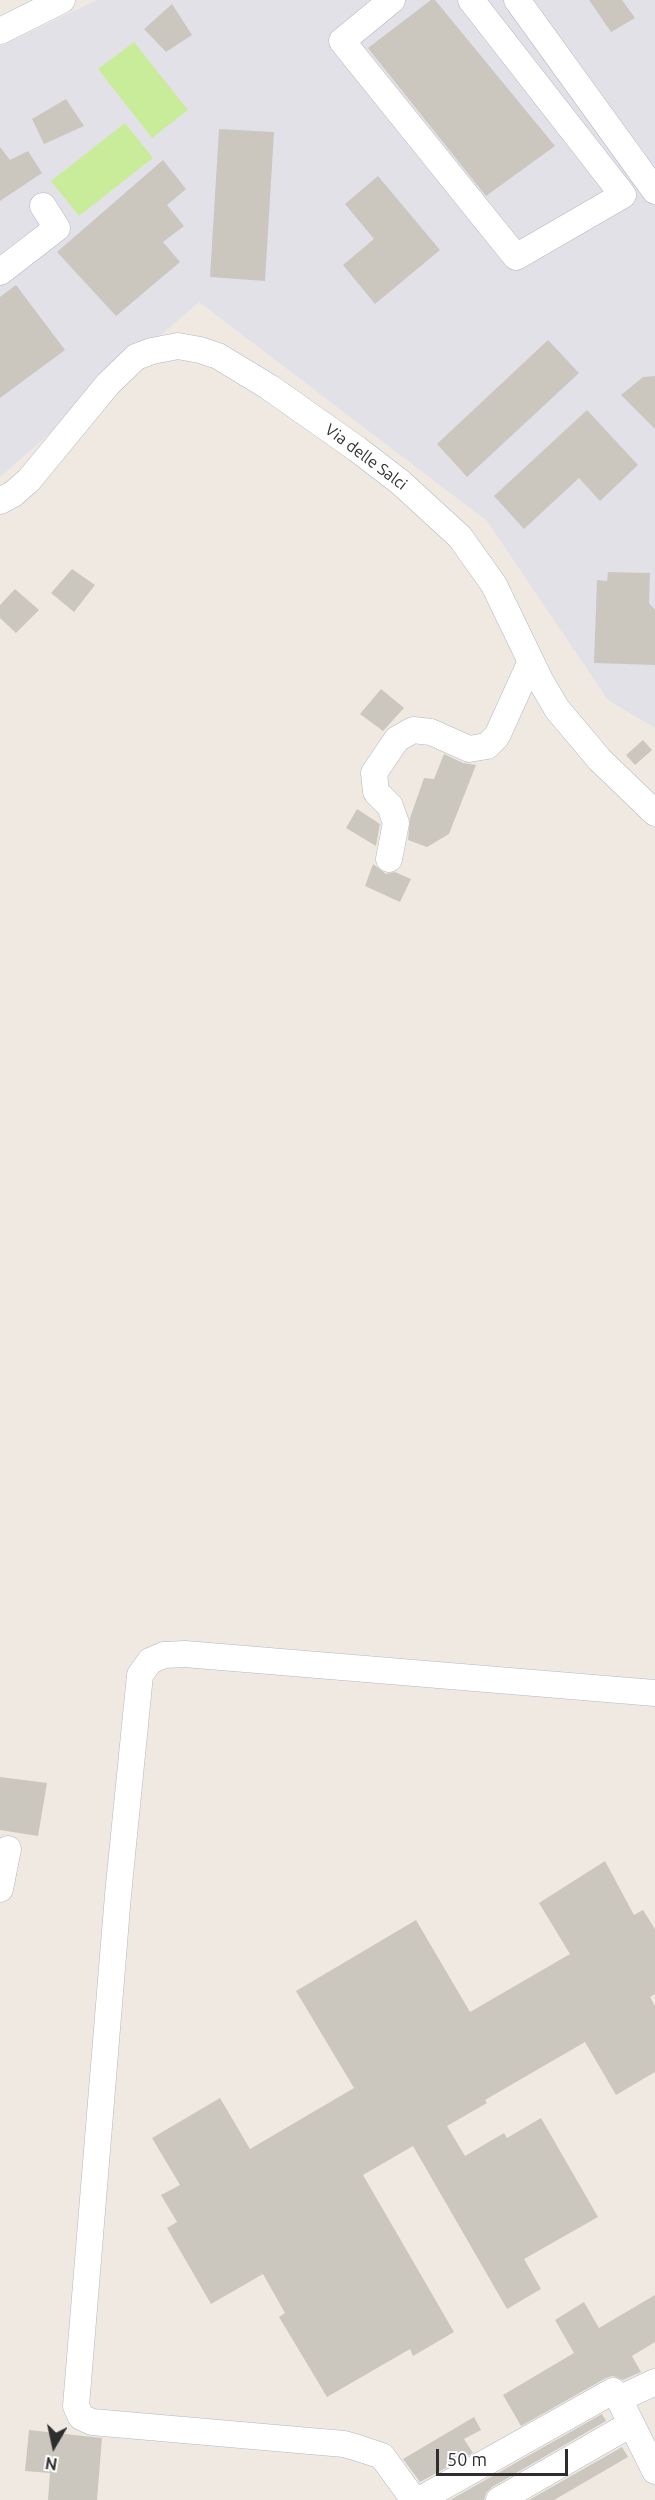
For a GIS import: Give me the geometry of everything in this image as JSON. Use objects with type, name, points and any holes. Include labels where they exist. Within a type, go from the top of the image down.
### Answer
[{"type":"street","points":[[0,31],[62,0]]},
{"type":"street","points":[[392,0],[342,41],[516,257],[623,195],[471,0]]},
{"type":"street","points":[[517,0],[655,191]]},
{"type":"street","points":[[0,272],[57,228],[43,206]]},
{"type":"street","name":"Via delle Salci","points":[[0,501],[13,494],[29,480],[129,362],[144,354],[170,347],[186,347],[200,350],[237,366],[315,418],[399,482],[448,525],[470,549],[490,578],[551,699],[564,718],[600,759],[655,813]]},
{"type":"street","points":[[389,860],[396,824],[390,806],[376,792],[374,773],[397,740],[413,730],[431,732],[469,749],[487,746],[497,736],[531,661]]},
{"type":"street","points":[[414,2500],[382,2456],[344,2444],[92,2422],[81,2416],[76,2406],[117,1907],[140,1675],[150,1661],[164,1654],[185,1654],[655,1693]]},
{"type":"street","points":[[0,1889],[8,1849]]},
{"type":"street","points":[[619,2399],[655,2382]]},
{"type":"street","points":[[419,2500],[613,2391],[655,2471]]},
{"type":"street","points":[[499,2500],[631,2424]]},
{"type":"shaded area","points":[[97,0],[655,0],[655,728],[608,700],[487,521],[199,302],[0,477],[0,46]]},
{"type":"green space","points":[[134,42],[188,110],[152,138],[98,69]]},
{"type":"green space","points":[[125,123],[153,158],[79,216],[51,181]]},
{"type":"building","points":[[431,0],[435,0],[555,146],[486,196],[368,48]]},
{"type":"building","points":[[589,0],[622,0],[635,18],[611,32]]},
{"type":"building","points":[[172,4],[192,35],[166,52],[144,29]]},
{"type":"building","points":[[66,99],[84,126],[44,144],[32,119]]},
{"type":"building","points":[[219,129],[274,132],[265,281],[210,277]]},
{"type":"building","points":[[0,147],[10,160],[28,151],[42,173],[0,201]]},
{"type":"building","points":[[163,160],[186,189],[167,205],[184,226],[163,242],[180,262],[116,316],[57,252]]},
{"type":"building","points":[[378,176],[440,250],[375,304],[343,265],[374,239],[345,204]]},
{"type":"building","points":[[16,285],[65,350],[0,398],[0,297]]},
{"type":"building","points":[[548,340],[579,373],[467,477],[437,444]]},
{"type":"building","points":[[655,376],[655,429],[621,395],[643,377]]},
{"type":"building","points":[[587,410],[638,465],[600,501],[579,478],[524,529],[494,496]]},
{"type":"building","points":[[72,569],[95,585],[74,612],[51,593]]},
{"type":"building","points":[[608,572],[650,573],[649,603],[655,610],[655,665],[594,663],[597,580],[607,581]]},
{"type":"building","points":[[15,589],[39,610],[16,633],[0,618],[0,605]]},
{"type":"building","points":[[381,689],[404,708],[383,731],[360,714]]},
{"type":"building","points":[[643,740],[652,750],[635,765],[626,755]]},
{"type":"building","points":[[444,754],[463,763],[476,765],[449,834],[427,847],[408,840],[410,818],[424,778],[434,779]]},
{"type":"building","points":[[357,809],[380,824],[376,846],[346,828]]},
{"type":"building","points":[[373,864],[386,874],[395,872],[411,879],[400,902],[365,886]]},
{"type":"building","points":[[0,1777],[47,1783],[38,1836],[0,1830]]},
{"type":"building","points":[[605,1861],[634,1915],[643,1910],[655,1929],[655,1994],[650,1997],[655,2006],[655,2072],[616,2095],[585,2042],[485,2100],[487,2103],[447,2126],[465,2156],[504,2133],[507,2138],[541,2118],[598,2217],[524,2259],[541,2289],[507,2309],[413,2146],[363,2175],[454,2332],[413,2356],[410,2349],[327,2397],[279,2317],[285,2313],[263,2274],[211,2304],[167,2228],[177,2222],[161,2195],[180,2185],[152,2138],[220,2098],[250,2149],[354,2088],[296,1991],[416,1920],[470,2012],[570,1954],[539,1903]]},
{"type":"building","points":[[655,2295],[655,2342],[632,2356],[641,2372],[623,2380],[613,2376],[606,2378],[521,2426],[503,2395],[574,2353],[555,2320],[584,2302],[599,2328]]},
{"type":"building","points":[[602,2414],[606,2421],[492,2487],[486,2493],[484,2500],[450,2500]]},
{"type":"building","points":[[474,2417],[481,2430],[464,2439],[473,2453],[420,2482],[403,2459]]},
{"type":"building","points":[[29,2430],[102,2438],[97,2500],[48,2500],[50,2473],[25,2471]]},
{"type":"building","points":[[622,2447],[628,2457],[554,2500],[529,2500]]}]
